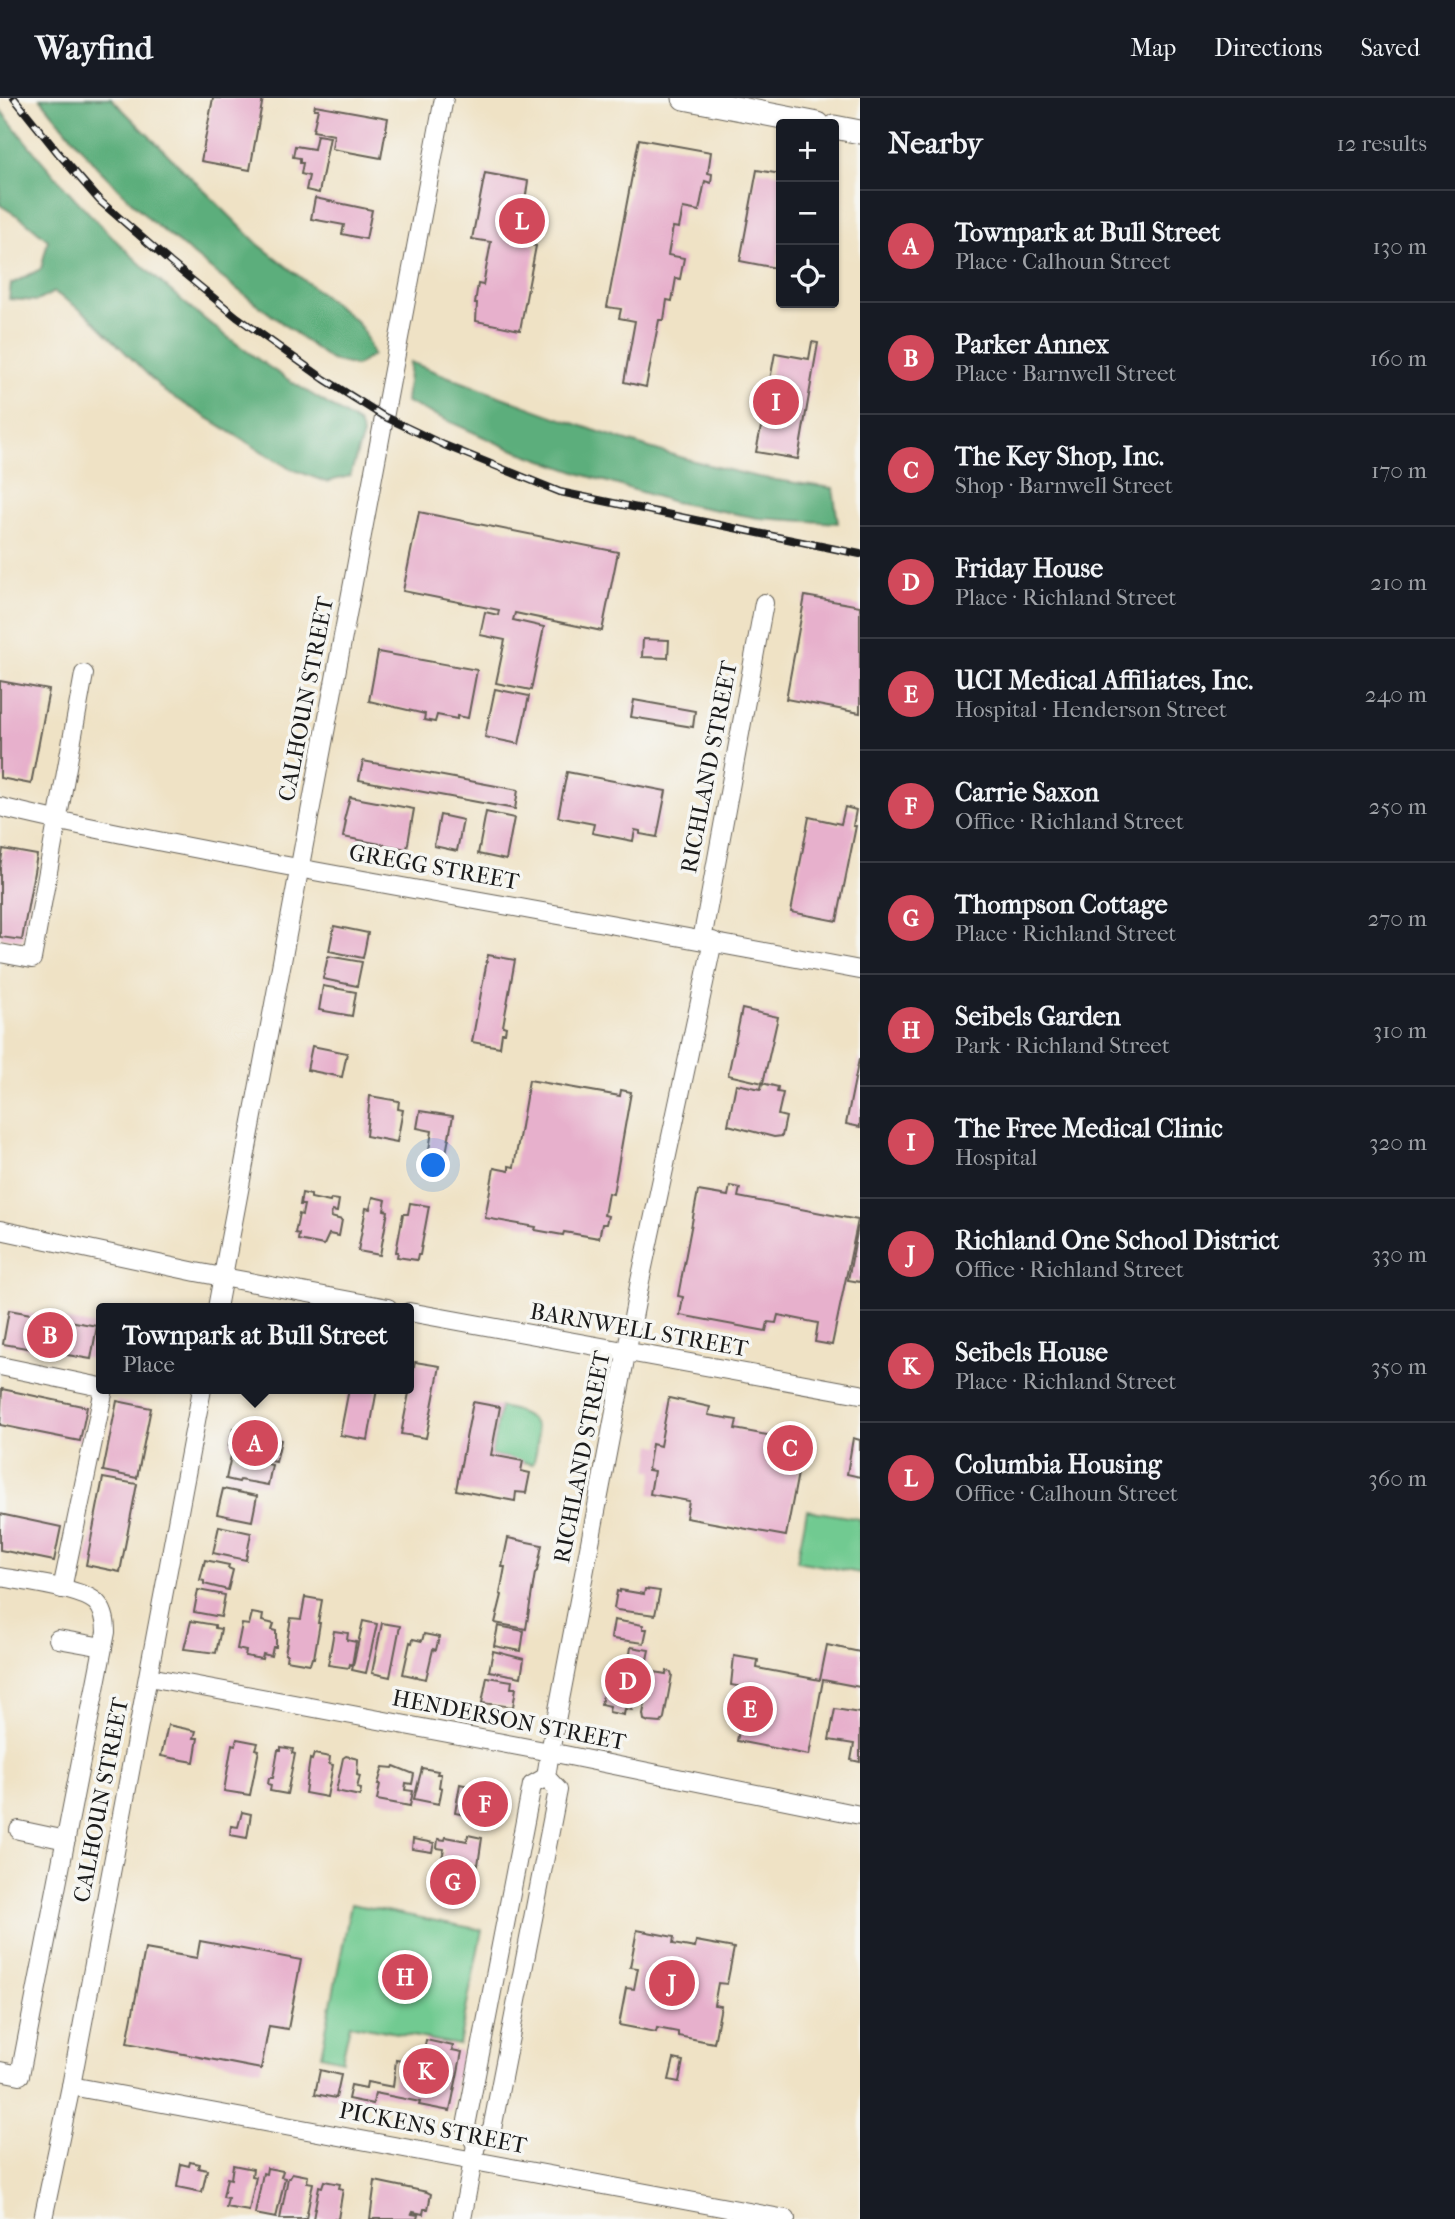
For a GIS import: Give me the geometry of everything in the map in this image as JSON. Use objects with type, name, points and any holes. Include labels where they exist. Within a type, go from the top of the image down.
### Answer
[{"type":"main road","points":[[684,98],[792,119]]},
{"type":"main road","points":[[839,128],[860,132]]},
{"type":"street","name":"CALHOUN STREET","points":[[218,1303],[444,98]]},
{"type":"street","name":"RICHLAND STREET","points":[[546,1777],[707,940],[764,603]]},
{"type":"street","points":[[0,953],[32,959],[84,674]]},
{"type":"street","name":"GREGG STREET","points":[[0,807],[58,822],[299,869],[707,940],[860,971]]},
{"type":"street","points":[[0,1230],[361,1303]]},
{"type":"street","name":"BARNWELL STREET","points":[[414,1313],[860,1394]]},
{"type":"street","points":[[0,1366],[96,1387]]},
{"type":"street","points":[[62,1589],[101,1394]]},
{"type":"street","name":"CALHOUN STREET","points":[[43,2219],[71,2086],[201,1394]]},
{"type":"street","points":[[0,1577],[80,1594],[97,1603],[106,1622],[20,2076],[0,2071]]},
{"type":"street","points":[[58,1639],[103,1647]]},
{"type":"street","name":"HENDERSON STREET","points":[[149,1677],[550,1752],[860,1815]]},
{"type":"street","name":"RICHLAND STREET","points":[[474,2153],[466,2126],[485,2025],[532,1785],[546,1777]]},
{"type":"street","name":"RICHLAND STREET","points":[[462,2219],[474,2153],[492,2129],[558,1790],[546,1777]]},
{"type":"street","points":[[19,1830],[66,1840]]},
{"type":"street","points":[[513,1884],[539,1889]]},
{"type":"street","points":[[485,2025],[512,2030]]},
{"type":"street","name":"PICKENS STREET","points":[[71,2086],[474,2153],[786,2219]]},
{"type":"green space","points":[[40,98],[111,98],[258,244],[356,321],[364,332],[373,355],[356,366],[331,360],[221,277],[150,220],[97,167]]},
{"type":"green space","points":[[0,109],[59,181],[158,280],[231,340],[359,424],[363,435],[350,476],[326,482],[289,468],[165,392],[87,314],[54,292],[37,301],[9,299],[11,284],[41,269],[48,240],[0,205]]},
{"type":"green space","points":[[410,362],[535,410],[663,452],[749,475],[833,488],[838,523],[758,518],[674,502],[581,474],[506,447],[406,402]]},
{"type":"green space","points":[[500,1407],[523,1414],[535,1424],[538,1440],[533,1464],[491,1455]]},
{"type":"green space","points":[[807,1510],[860,1519],[860,1573],[797,1561]]},
{"type":"green space","points":[[351,1904],[482,1930],[459,2045],[350,2024],[342,2060],[321,2055]]},
{"type":"building","points":[[213,98],[263,98],[250,170],[201,161]]},
{"type":"building","points":[[315,105],[388,118],[381,158],[332,149],[334,135],[313,131],[318,109],[314,109]]},
{"type":"building","points":[[317,135],[330,137],[319,193],[306,190],[309,176],[301,174],[303,163],[300,163],[300,158],[293,157],[295,146],[314,149]]},
{"type":"building","points":[[639,139],[711,152],[708,173],[712,174],[711,183],[705,181],[699,211],[683,208],[679,228],[673,227],[668,255],[684,258],[680,279],[676,278],[672,301],[667,300],[664,320],[659,320],[646,387],[624,382],[635,321],[619,318],[621,309],[607,307]]},
{"type":"building","points":[[757,170],[776,173],[776,268],[740,261]]},
{"type":"building","points":[[485,173],[528,181],[525,201],[540,204],[532,245],[536,246],[520,330],[476,321],[478,284],[483,285],[491,242],[472,239]]},
{"type":"building","points":[[315,198],[372,210],[366,239],[342,234],[344,225],[311,219]]},
{"type":"building","points":[[812,342],[818,343],[798,459],[756,452],[764,412],[757,411],[760,390],[768,391],[775,353],[809,359]]},
{"type":"building","points":[[419,512],[618,552],[602,631],[515,613],[513,620],[544,627],[531,690],[496,683],[505,640],[480,635],[485,612],[498,615],[499,610],[403,591]]},
{"type":"building","points":[[805,596],[860,606],[860,713],[786,699]]},
{"type":"building","points":[[643,639],[669,640],[668,658],[642,657]]},
{"type":"building","points":[[378,652],[477,670],[468,718],[437,715],[435,722],[424,720],[425,714],[369,701]]},
{"type":"building","points":[[0,681],[49,690],[31,784],[0,778]]},
{"type":"building","points":[[495,689],[529,696],[519,744],[485,737]]},
{"type":"building","points":[[634,700],[695,711],[693,727],[631,717]]},
{"type":"building","points":[[363,761],[518,790],[515,809],[359,780]]},
{"type":"building","points":[[567,772],[666,791],[657,837],[640,834],[640,831],[635,830],[633,841],[592,833],[594,824],[558,817]]},
{"type":"building","points":[[350,797],[414,809],[407,849],[343,837]]},
{"type":"building","points":[[845,807],[856,810],[853,826],[856,826],[837,921],[791,912],[809,817],[841,824]]},
{"type":"building","points":[[486,812],[514,818],[506,860],[478,854]]},
{"type":"building","points":[[440,815],[463,820],[457,851],[434,846]]},
{"type":"building","points":[[3,849],[37,855],[22,940],[0,937],[0,867]]},
{"type":"building","points":[[334,926],[368,933],[363,958],[329,951]]},
{"type":"building","points":[[488,955],[515,960],[503,1026],[506,1027],[505,1033],[502,1033],[500,1047],[472,1042]]},
{"type":"building","points":[[328,956],[362,962],[357,986],[323,979]]},
{"type":"building","points":[[323,986],[356,992],[352,1016],[319,1010]]},
{"type":"building","points":[[742,1009],[778,1017],[763,1083],[728,1075]]},
{"type":"building","points":[[312,1046],[347,1053],[342,1077],[307,1070]]},
{"type":"building","points":[[860,1059],[860,1127],[846,1124]]},
{"type":"building","points":[[529,1080],[620,1096],[621,1090],[631,1092],[613,1194],[608,1193],[604,1215],[608,1216],[606,1224],[602,1224],[599,1238],[564,1232],[563,1235],[485,1218],[494,1168],[509,1171],[509,1166],[514,1167]]},
{"type":"building","points":[[762,1083],[778,1087],[777,1092],[783,1093],[778,1115],[786,1117],[782,1136],[774,1137],[728,1125],[736,1084],[761,1089]]},
{"type":"building","points":[[370,1096],[399,1101],[398,1109],[403,1110],[397,1142],[366,1136]]},
{"type":"building","points":[[420,1111],[453,1116],[444,1164],[427,1162],[432,1131],[417,1128]]},
{"type":"building","points":[[730,1186],[740,1188],[738,1197],[858,1220],[832,1345],[815,1342],[818,1323],[778,1315],[776,1323],[768,1322],[766,1331],[680,1315],[683,1297],[678,1296],[698,1191],[728,1196]]},
{"type":"building","points":[[302,1193],[330,1202],[331,1199],[339,1200],[337,1212],[332,1211],[331,1217],[342,1220],[339,1236],[329,1234],[324,1245],[298,1240],[299,1234],[295,1233],[304,1205],[300,1205]]},
{"type":"building","points":[[373,1197],[386,1200],[384,1210],[388,1211],[380,1255],[358,1251],[366,1208],[370,1209]]},
{"type":"building","points":[[410,1203],[429,1206],[417,1260],[397,1257],[396,1252],[403,1214],[408,1214]]},
{"type":"building","points":[[860,1227],[860,1282],[848,1280]]},
{"type":"building","points":[[9,1310],[96,1326],[91,1359],[3,1344]]},
{"type":"building","points":[[415,1362],[440,1366],[426,1438],[401,1434],[409,1394],[414,1394]]},
{"type":"building","points":[[2,1389],[87,1407],[80,1441],[0,1425]]},
{"type":"building","points":[[348,1394],[376,1394],[368,1440],[340,1435]]},
{"type":"building","points":[[669,1398],[710,1407],[708,1415],[737,1420],[735,1429],[804,1442],[786,1536],[686,1518],[689,1501],[650,1494],[654,1471],[648,1470],[652,1444],[660,1446]]},
{"type":"building","points":[[117,1401],[151,1408],[137,1478],[103,1471]]},
{"type":"building","points":[[473,1402],[500,1407],[491,1455],[523,1461],[521,1471],[530,1473],[526,1493],[516,1492],[515,1501],[456,1490]]},
{"type":"building","points":[[233,1429],[281,1440],[276,1462],[244,1455],[245,1452],[229,1446]]},
{"type":"building","points":[[853,1438],[860,1440],[860,1477],[847,1474]]},
{"type":"building","points":[[231,1456],[272,1465],[268,1485],[226,1479]]},
{"type":"building","points":[[103,1478],[137,1484],[120,1572],[86,1565]]},
{"type":"building","points":[[223,1489],[257,1496],[252,1521],[217,1514]]},
{"type":"building","points":[[0,1514],[61,1527],[54,1561],[0,1550]]},
{"type":"building","points":[[219,1526],[251,1533],[246,1560],[213,1553]]},
{"type":"building","points":[[508,1538],[542,1545],[526,1629],[495,1623],[502,1595],[505,1567],[502,1567]]},
{"type":"building","points":[[205,1560],[229,1565],[228,1568],[233,1570],[228,1590],[204,1584],[204,1581],[200,1580]]},
{"type":"building","points":[[645,1589],[660,1591],[655,1615],[614,1608],[617,1591],[644,1594]]},
{"type":"building","points":[[198,1590],[225,1595],[221,1617],[194,1612]]},
{"type":"building","points":[[305,1597],[322,1600],[314,1658],[310,1664],[286,1660],[285,1654],[291,1618],[301,1619]]},
{"type":"building","points":[[252,1613],[263,1615],[262,1621],[274,1624],[272,1630],[276,1631],[276,1647],[273,1647],[271,1656],[263,1654],[262,1659],[245,1656],[246,1651],[237,1649],[242,1624],[249,1625]]},
{"type":"building","points":[[614,1620],[643,1625],[643,1629],[647,1629],[644,1643],[611,1638]]},
{"type":"building","points":[[191,1621],[215,1625],[215,1628],[221,1629],[216,1653],[184,1649]]},
{"type":"building","points":[[363,1621],[377,1624],[366,1673],[352,1670]]},
{"type":"building","points":[[382,1623],[400,1626],[390,1677],[372,1673]]},
{"type":"building","points":[[498,1626],[524,1631],[521,1651],[494,1646]]},
{"type":"building","points":[[334,1631],[348,1633],[347,1640],[356,1642],[352,1665],[350,1664],[349,1668],[328,1665]]},
{"type":"building","points":[[424,1634],[439,1637],[436,1650],[433,1649],[426,1679],[403,1674],[410,1642],[412,1643],[413,1639],[422,1641]]},
{"type":"building","points":[[827,1645],[860,1652],[860,1687],[823,1680],[809,1755],[737,1741],[740,1726],[735,1726],[740,1697],[745,1698],[748,1688],[731,1685],[734,1656],[758,1660],[757,1668],[820,1680]]},
{"type":"building","points":[[631,1647],[649,1650],[642,1683],[639,1690],[637,1689],[632,1710],[625,1709],[624,1715],[609,1712],[610,1706],[601,1704],[606,1680],[613,1682],[615,1675],[619,1676],[622,1660],[629,1661]]},
{"type":"building","points":[[493,1651],[524,1659],[521,1677],[489,1671]]},
{"type":"building","points":[[667,1671],[672,1675],[664,1718],[661,1723],[644,1720],[649,1684],[652,1684],[654,1672],[666,1674]]},
{"type":"building","points":[[487,1677],[512,1681],[511,1688],[516,1688],[513,1707],[482,1703]]},
{"type":"building","points":[[835,1709],[860,1713],[860,1762],[851,1760],[854,1744],[829,1740]]},
{"type":"building","points":[[168,1725],[196,1731],[194,1738],[198,1738],[194,1762],[161,1756]]},
{"type":"building","points":[[237,1739],[258,1743],[250,1795],[224,1791],[232,1744],[235,1745]]},
{"type":"building","points":[[281,1747],[293,1749],[292,1753],[295,1754],[287,1794],[270,1791],[271,1785],[268,1784],[269,1778],[273,1778],[278,1750],[281,1750]]},
{"type":"building","points":[[314,1754],[330,1757],[329,1764],[333,1765],[327,1797],[305,1793],[310,1759],[312,1760]]},
{"type":"building","points":[[346,1756],[358,1759],[357,1775],[360,1776],[357,1788],[361,1789],[360,1796],[336,1791],[343,1758]]},
{"type":"building","points":[[394,1766],[414,1774],[412,1784],[406,1783],[405,1790],[413,1791],[410,1806],[377,1800],[383,1767]]},
{"type":"building","points":[[422,1768],[441,1774],[439,1804],[414,1799]]},
{"type":"building","points":[[460,1784],[499,1793],[494,1820],[455,1813]]},
{"type":"building","points":[[242,1812],[251,1814],[247,1838],[230,1835],[231,1826],[238,1827]]},
{"type":"building","points":[[468,1835],[482,1838],[478,1865],[442,1858],[444,1849],[437,1848],[438,1839],[445,1840],[446,1837],[467,1841]]},
{"type":"building","points":[[413,1839],[434,1843],[432,1852],[412,1849]]},
{"type":"building","points":[[438,1865],[474,1873],[468,1899],[433,1891]]},
{"type":"building","points":[[637,1930],[674,1937],[673,1944],[695,1948],[696,1941],[734,1948],[727,1984],[718,1983],[714,2005],[721,2006],[714,2043],[678,2036],[678,2032],[657,2028],[656,2032],[619,2025],[626,1988],[634,1989],[638,1968],[630,1967]]},
{"type":"building","points":[[200,1941],[301,1960],[288,2029],[269,2026],[261,2069],[127,2043],[145,1949],[197,1958]]},
{"type":"building","points":[[426,2040],[453,2046],[452,2050],[462,2052],[450,2111],[375,2093],[373,2104],[348,2099],[351,2085],[366,2088],[367,2082],[393,2087],[396,2060],[413,2063],[416,2051],[424,2050]]},
{"type":"building","points":[[674,2059],[683,2061],[679,2082],[669,2080]]},
{"type":"building","points":[[320,2070],[341,2075],[336,2098],[315,2094]]},
{"type":"building","points":[[190,2162],[207,2170],[202,2192],[177,2187],[181,2164],[189,2166]]},
{"type":"building","points":[[233,2165],[253,2169],[252,2176],[256,2177],[249,2211],[226,2207],[228,2198],[223,2197],[227,2178],[231,2179]]},
{"type":"building","points":[[267,2168],[283,2171],[281,2177],[285,2178],[276,2218],[255,2214],[263,2173],[266,2174]]},
{"type":"building","points":[[292,2173],[308,2176],[307,2182],[313,2183],[306,2219],[280,2219],[288,2178]]},
{"type":"building","points":[[324,2181],[340,2184],[339,2188],[343,2189],[338,2219],[313,2219],[319,2186],[322,2187]]},
{"type":"building","points":[[375,2181],[431,2194],[428,2209],[424,2209],[423,2214],[413,2212],[412,2214],[418,2215],[417,2219],[370,2219]]},
{"type":"railway","points":[[14,98],[100,201],[170,262],[237,317],[324,379],[383,416],[444,445],[560,492],[860,554]]},
{"type":"place","name":"Columbia Housing","points":[[522,221]]},
{"type":"place","name":"The Free Medical Clinic","points":[[776,402]]},
{"type":"place","name":"Parker Annex","points":[[50,1335]]},
{"type":"place","name":"Townpark at Bull Street","points":[[255,1443]]},
{"type":"place","name":"The Key Shop, Inc.","points":[[790,1448]]},
{"type":"place","name":"Friday House","points":[[628,1681]]},
{"type":"place","name":"UCI Medical Affiliates, Inc.","points":[[750,1709]]},
{"type":"place","name":"Carrie Saxon","points":[[485,1804]]},
{"type":"place","name":"Thompson Cottage","points":[[453,1882]]},
{"type":"place","name":"Seibels Garden","points":[[405,1977]]},
{"type":"place","name":"Richland One School District","points":[[672,1983]]},
{"type":"place","name":"Seibels House","points":[[426,2071]]}]
